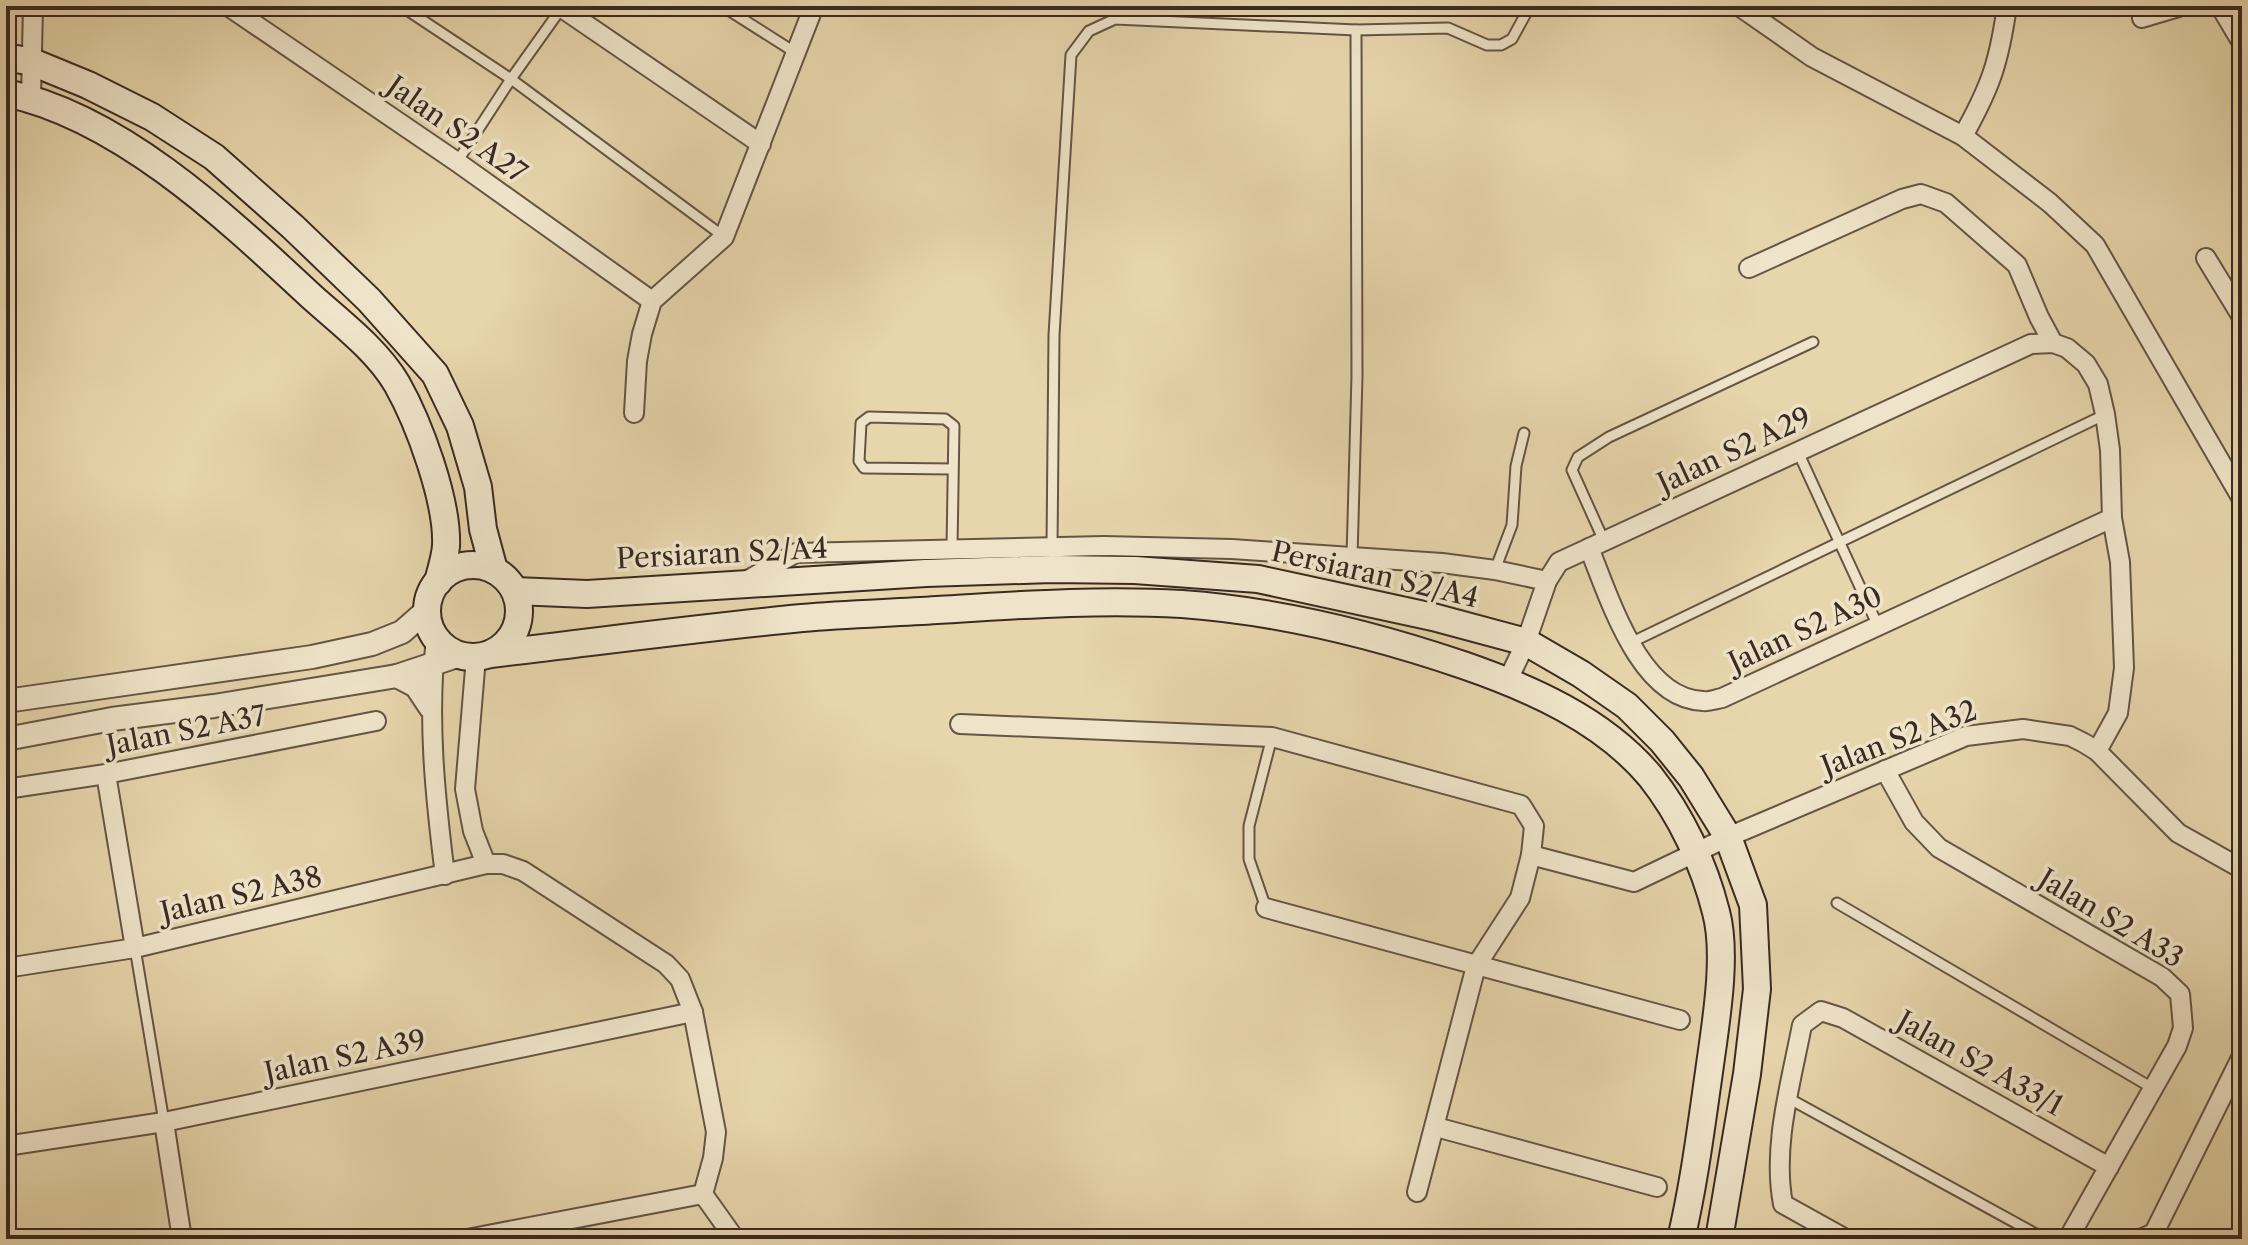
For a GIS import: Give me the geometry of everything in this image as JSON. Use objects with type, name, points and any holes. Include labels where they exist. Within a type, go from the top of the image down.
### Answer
[{"type":"main road","points":[[6,57],[32,62],[152,117],[214,157],[369,300],[435,374],[460,426],[478,487],[483,529],[494,570]]},
{"type":"main road","points":[[19,96],[139,152],[188,187],[367,347],[396,383],[424,446],[444,514],[446,548],[427,610],[429,625],[447,649],[475,656],[806,618],[1111,601],[1186,605],[1294,619],[1393,641],[1507,682],[1562,707],[1603,732],[1649,775],[1680,821],[1718,916],[1720,969],[1703,1111],[1681,1239]]},
{"type":"main road","name":"Persiaran S2/A4","points":[[515,591],[587,594],[1052,558],[1135,570],[1258,579],[1433,617],[1526,642],[1581,674],[1627,706],[1662,741],[1691,777],[1728,837],[1753,905],[1757,989],[1747,1074],[1719,1239]]},
{"type":"main road","points":[[438,582],[450,572],[479,566],[494,570],[515,591],[519,621],[513,635],[503,646],[475,656]]},
{"type":"street","points":[[19,96],[32,62],[33,6]]},
{"type":"street","name":"Jalan S2 A27","points":[[228,6],[251,12],[652,301]]},
{"type":"street","points":[[634,413],[637,361],[652,301],[724,237],[814,6]]},
{"type":"street","points":[[1739,6],[1812,57],[1963,136],[2050,203],[2095,245],[2242,499]]},
{"type":"street","points":[[1963,136],[1992,79],[2001,52],[2007,6]]},
{"type":"street","points":[[2142,18],[2182,6]]},
{"type":"street","points":[[2220,6],[2242,43]]},
{"type":"street","points":[[561,7],[761,144]]},
{"type":"street","points":[[1749,268],[1902,199],[1921,194],[1946,203],[2017,265],[2053,343],[2067,348],[2086,364],[2098,384],[2105,414],[2110,450],[2112,518],[2120,562],[2124,668],[2118,713],[2097,751]]},
{"type":"street","points":[[2206,258],[2242,317]]},
{"type":"street","name":"Jalan S2 A29","points":[[1507,682],[1526,642],[1547,581],[1559,562],[2031,344],[2053,343]]},
{"type":"street","name":"Jalan S2 A30","points":[[1596,545],[1628,644],[1656,679],[1682,695],[1703,702],[1722,698],[2112,518]]},
{"type":"street","points":[[741,584],[796,553],[952,548],[1052,558],[1232,549],[1495,570],[1547,581]]},
{"type":"street","points":[[6,701],[312,657],[372,644],[402,632],[427,610]]},
{"type":"street","points":[[436,638],[430,707],[434,790],[445,875]]},
{"type":"street","points":[[6,739],[112,719],[397,676],[475,656],[465,789],[473,831],[486,864],[503,864],[523,871],[666,964],[680,979],[693,1012],[716,1132],[703,1194]]},
{"type":"street","points":[[397,676],[416,686],[430,707]]},
{"type":"street","name":"Jalan S2 A37","points":[[6,789],[106,774],[376,721]]},
{"type":"street","points":[[960,724],[1272,737],[1521,805],[1534,826],[1531,855],[1520,898],[1476,966],[1417,1192]]},
{"type":"street","name":"Jalan S2 A32","points":[[1531,855],[1634,882],[1728,837],[1966,736],[1999,730],[2046,731],[2070,736],[2097,751],[2178,833],[2242,869]]},
{"type":"street","name":"Jalan S2 A33","points":[[1885,770],[1914,822],[1939,848],[2162,977],[2180,994],[2183,1028],[2177,1046],[2068,1239]]},
{"type":"street","points":[[106,774],[135,948]]},
{"type":"street","name":"Jalan S2 A38","points":[[6,968],[135,948],[486,864]]},
{"type":"street","points":[[1266,908],[1680,1020]]},
{"type":"street","name":"Jalan S2 A33/1","points":[[1788,1098],[1802,1025],[1821,1011],[1843,1018],[2109,1167]]},
{"type":"street","name":"Jalan S2 A39","points":[[6,1146],[164,1122],[693,1012]]},
{"type":"street","points":[[2154,1237],[2242,1056]]},
{"type":"street","points":[[1788,1098],[1778,1176],[1783,1204],[1846,1239]]},
{"type":"street","points":[[164,1122],[182,1239]]},
{"type":"street","points":[[1436,1127],[1657,1187]]},
{"type":"street","points":[[467,1239],[703,1194]]},
{"type":"street","points":[[703,1194],[735,1239]]},
{"type":"lane","points":[[401,6],[511,79],[724,237]]},
{"type":"lane","points":[[722,6],[796,53]]},
{"type":"lane","points":[[1052,558],[1054,335],[1071,55],[1089,31],[1115,19],[1356,30],[1448,28],[1487,45],[1501,45],[1512,39],[1530,6]]},
{"type":"lane","points":[[457,162],[561,7]]},
{"type":"lane","points":[[1352,557],[1357,376],[1356,30]]},
{"type":"lane","points":[[1596,545],[1572,470],[1578,457],[1609,437],[1813,342]]},
{"type":"lane","points":[[1628,644],[2105,414]]},
{"type":"lane","points":[[952,548],[954,426],[950,421],[869,417],[861,423],[859,461],[864,468],[953,469]]},
{"type":"lane","points":[[1495,570],[1512,525],[1516,466],[1524,433]]},
{"type":"lane","points":[[1798,452],[1878,626]]},
{"type":"lane","points":[[1266,908],[1249,859],[1249,826],[1272,737]]},
{"type":"lane","points":[[1837,903],[2154,1089]]},
{"type":"lane","points":[[135,948],[164,1122]]},
{"type":"lane","points":[[1788,1098],[2045,1239]]}]
